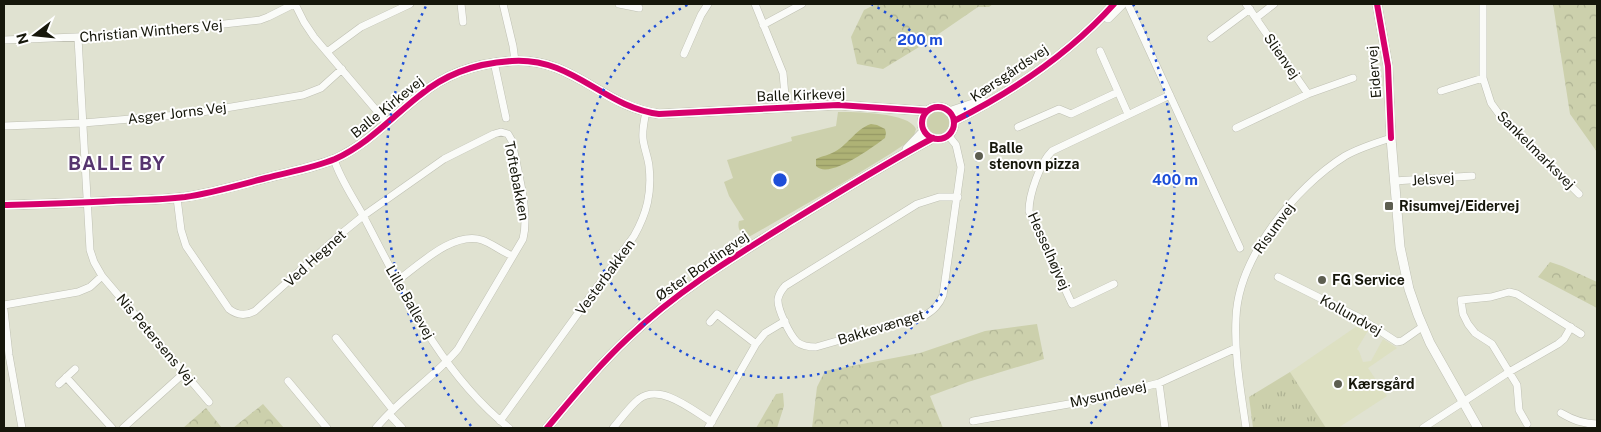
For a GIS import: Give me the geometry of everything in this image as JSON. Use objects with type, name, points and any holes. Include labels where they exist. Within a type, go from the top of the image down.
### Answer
[{"type":"street","name":"Christian Winthers Vej","points":[[4,40],[123,35],[260,20],[294,4]]},
{"type":"street","points":[[294,4],[304,22],[327,52],[388,124]]},
{"type":"street","points":[[327,52],[361,28],[410,4]]},
{"type":"street","points":[[461,4],[463,22]]},
{"type":"street","points":[[503,4],[514,46],[515,61]]},
{"type":"street","points":[[619,4],[639,8]]},
{"type":"street","points":[[684,54],[700,15],[708,4]]},
{"type":"street","points":[[755,4],[783,73],[786,107]]},
{"type":"street","points":[[763,25],[802,4]]},
{"type":"street","name":"Kærsgårdsvej","points":[[954,121],[1033,75],[1114,4]]},
{"type":"street","name":"Kærsgårdsvej","points":[[1074,41],[1110,17],[1122,4]]},
{"type":"street","points":[[1128,4],[1240,248]]},
{"type":"street","name":"Slienvej","points":[[1256,18],[1274,4]]},
{"type":"street","name":"Eidervej","points":[[1377,4],[1388,66],[1394,181],[1404,266],[1409,289],[1422,327],[1478,428]]},
{"type":"street","name":"Sankelmarksvej","points":[[1483,4],[1483,78],[1492,103],[1499,114],[1579,194]]},
{"type":"street","name":"Slienvej","points":[[1211,38],[1248,7],[1308,94]]},
{"type":"street","name":"Nis Petersens Vej","points":[[78,38],[90,250],[94,262],[102,276],[209,402]]},
{"type":"street","points":[[1100,51],[1128,114]]},
{"type":"street","points":[[494,62],[506,118]]},
{"type":"street","name":"Balle Kirkevej","points":[[4,205],[177,198],[310,167],[334,159],[368,140],[419,95],[438,82],[456,72],[494,62],[536,62],[558,68],[578,77],[631,108],[646,112],[671,114],[838,105],[927,111]]},
{"type":"street","name":"Asger Jorns Vej","points":[[4,126],[83,123],[190,114],[303,95],[321,88],[342,69]]},
{"type":"street","name":"Slienvej","points":[[1236,128],[1308,94],[1353,78]]},
{"type":"street","points":[[1441,91],[1483,78]]},
{"type":"street","points":[[1018,127],[1059,109],[1071,114],[1118,92]]},
{"type":"street","name":"Kærsgårdsvej","points":[[949,112],[1002,94]]},
{"type":"street","name":"Hesselhøjvej","points":[[1114,284],[1072,304],[1029,211],[1029,201],[1045,158],[1052,151],[1170,94]]},
{"type":"street","points":[[938,107],[949,112],[954,121],[952,131],[938,139],[933,138],[923,126],[927,111],[938,107]]},
{"type":"street","name":"Balle Kirkevej","points":[[896,109],[923,126]]},
{"type":"street","name":"Vesterbakken","points":[[500,421],[644,220],[649,201],[650,182],[649,164],[643,138],[646,112]]},
{"type":"street","name":"Øster Bordingvej","points":[[897,157],[923,126]]},
{"type":"street","name":"Ved Hegnet","points":[[177,198],[181,230],[186,246],[227,307],[233,312],[242,315],[255,311],[363,216],[444,159],[494,134],[501,132],[508,134]]},
{"type":"street","name":"Toftebakken","points":[[376,428],[446,362],[458,348],[523,240],[526,227],[525,214],[512,141],[508,134]]},
{"type":"street","name":"Bakkevænget","points":[[948,135],[956,145],[961,167],[958,198],[943,295],[940,302],[934,310],[924,316],[816,347],[807,347],[798,343],[778,306],[778,298],[785,286],[917,204],[939,197],[958,198]]},
{"type":"street","name":"Øster Bordingvej","points":[[547,428],[592,375],[628,337],[694,283],[723,263],[897,157],[933,138]]},
{"type":"street","name":"Risumvej","points":[[1246,428],[1236,348],[1236,318],[1238,297],[1254,254],[1267,234],[1307,185],[1346,156],[1391,138]]},
{"type":"street","name":"Lille Ballevej","points":[[334,159],[424,330],[462,382],[509,428]]},
{"type":"street","name":"Jelsvej","points":[[1394,181],[1472,176]]},
{"type":"street","points":[[397,281],[444,247],[465,239],[485,241],[513,256]]},
{"type":"street","points":[[4,305],[78,292],[90,286],[102,276]]},
{"type":"street","name":"Kollundvej","points":[[1278,277],[1360,318],[1397,342],[1402,341],[1422,327]]},
{"type":"street","points":[[1527,424],[1519,410],[1517,385],[1492,344],[1475,333],[1468,324],[1461,300],[1491,297],[1509,292],[1517,294],[1581,334]]},
{"type":"street","points":[[4,310],[8,355],[22,428]]},
{"type":"street","points":[[710,322],[717,314],[756,344]]},
{"type":"street","points":[[613,428],[634,403],[648,394],[668,396],[710,425],[756,344],[765,333],[785,321]]},
{"type":"street","points":[[1423,428],[1509,372],[1558,344],[1564,339],[1571,327]]},
{"type":"street","points":[[336,338],[402,428]]},
{"type":"street","name":"Mysundevej","points":[[973,421],[1097,398],[1159,383],[1236,348]]},
{"type":"street","points":[[58,384],[75,369]]},
{"type":"street","points":[[123,428],[184,374]]},
{"type":"street","points":[[66,377],[112,428]]},
{"type":"street","points":[[288,382],[327,428]]},
{"type":"street","points":[[1159,383],[1165,428]]},
{"type":"street","points":[[1561,413],[1576,421],[1597,424]]},
{"type":"shaded area","points":[[871,124],[885,129],[885,138],[861,155],[840,166],[822,169],[816,166],[816,159],[842,147],[865,126]]},
{"type":"shaded area","name":"Kærsgård","points":[[1360,324],[1369,329],[1357,349],[1363,362],[1371,361],[1383,339],[1397,348],[1368,368],[1387,396],[1338,428],[1326,428],[1290,372]]},
{"type":"green space","points":[[876,4],[993,4],[989,7],[978,7],[883,69],[857,64],[851,37],[864,10]]},
{"type":"green space","points":[[1553,4],[1597,4],[1597,152],[1570,114]]},
{"type":"green space","points":[[838,112],[892,116],[911,123],[916,129],[914,135],[905,144],[890,154],[747,238],[738,226],[739,221],[744,220],[729,196],[724,182],[733,178],[727,160],[792,141],[791,137],[836,126]]},
{"type":"green space","points":[[938,112],[946,115],[949,123],[946,131],[938,134],[930,131],[927,123],[930,115]]},
{"type":"green space","points":[[1550,262],[1597,282],[1597,308],[1538,277]]},
{"type":"green space","points":[[1037,324],[1044,359],[968,382],[930,396],[943,428],[812,428],[817,387],[825,371],[920,353],[985,331]]},
{"type":"green space","points":[[1290,372],[1326,428],[1253,428],[1249,397]]},
{"type":"green space","points":[[783,393],[784,406],[777,428],[756,428],[776,394]]},
{"type":"green space","points":[[263,404],[284,428],[233,428]]},
{"type":"green space","points":[[206,408],[222,428],[183,428]]},
{"type":"cycle path","points":[[954,121],[976,110],[1039,70],[1079,39],[1114,4]]},
{"type":"cycle path","points":[[1377,4],[1388,66],[1391,138]]},
{"type":"cycle path","points":[[4,205],[185,197],[318,165],[335,159],[358,146],[440,81],[475,67],[499,62],[534,62],[553,67],[571,74],[639,110],[659,114],[838,105],[927,111]]},
{"type":"cycle path","points":[[938,107],[944,108],[949,112],[953,117],[954,123],[953,129],[949,134],[944,138],[938,139],[932,138],[927,134],[923,129],[922,123],[923,117],[927,112],[932,108],[938,107]]},
{"type":"cycle path","points":[[547,428],[617,348],[667,304],[730,260],[795,219],[933,138]]},
{"type":"place","name":"Balle stenovn pizza","points":[[979,156]]},
{"type":"place","name":"Risumvej/Eidervej","points":[[1389,206]]},
{"type":"place","name":"FG Service","points":[[1322,280]]},
{"type":"place","name":"Kærsgård","points":[[1338,384]]},
{"type":"district","name":"BALLE BY","points":[[117,163]]}]
